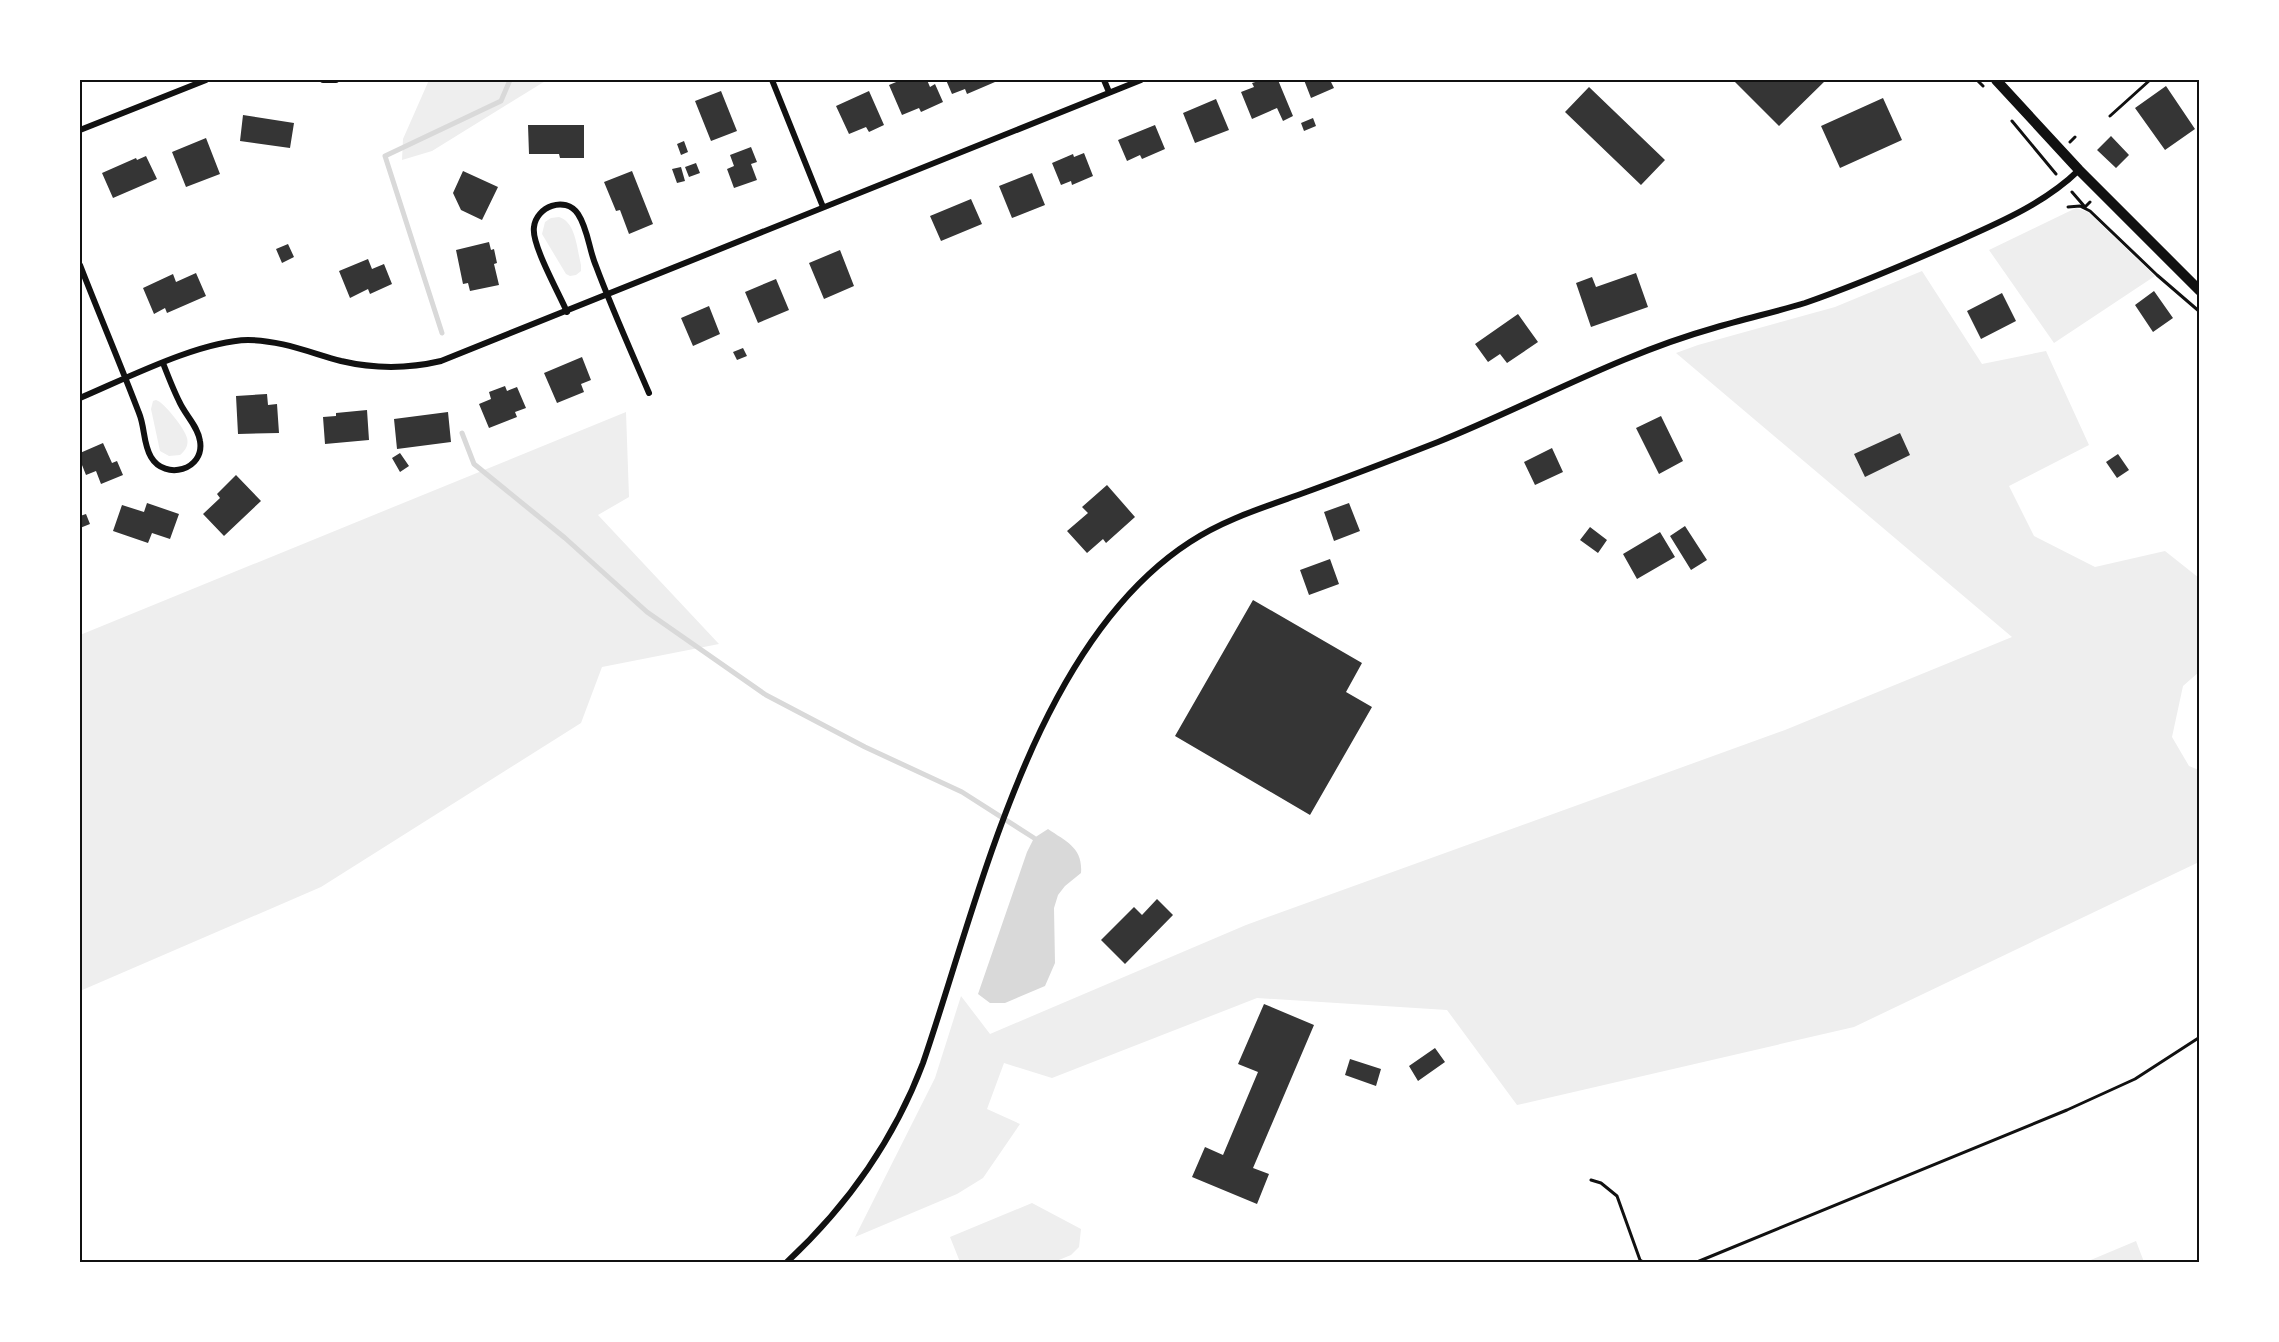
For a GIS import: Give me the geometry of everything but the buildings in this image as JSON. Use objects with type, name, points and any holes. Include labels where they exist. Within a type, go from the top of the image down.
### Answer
[{"type":"street","points":[[80,130],[206,80]]},
{"type":"street","points":[[322,80],[336,80]]},
{"type":"street","points":[[772,80],[823,207]]},
{"type":"street","points":[[1104,80],[1109,92]]},
{"type":"street","points":[[80,398],[163,363],[220,344],[247,340],[276,343],[370,367],[412,367],[456,356],[1141,80]]},
{"type":"street","points":[[1996,80],[2079,170],[2199,291]]},
{"type":"street","points":[[787,1263],[817,1233],[848,1196],[885,1143],[903,1111],[927,1053],[996,837],[1047,720],[1069,678],[1103,625],[1150,573],[1192,540],[1241,516],[1470,429],[1601,370],[1678,339],[1804,303],[1878,276],[2009,217],[2062,187],[2079,170]]},
{"type":"street","points":[[567,312],[535,242],[535,221],[544,209],[563,205],[574,210],[579,216],[596,266],[649,393]]},
{"type":"street","points":[[80,265],[141,417],[152,459],[166,470],[176,471],[186,469],[197,459],[200,439],[179,402],[163,363]]},
{"type":"path","points":[[2110,116],[2150,80]]},
{"type":"path","points":[[2068,207],[2080,206],[2090,211],[2199,312]]},
{"type":"path","points":[[1697,1263],[2067,1110],[2135,1079],[2199,1037]]},
{"type":"path","points":[[1591,1180],[1601,1183],[1617,1196],[1643,1263]]},
{"type":"shaded area","points":[[429,80],[547,80],[432,151],[402,160],[403,139]]},
{"type":"shaded area","points":[[2076,208],[2088,212],[2155,276],[2054,343],[1989,250]]},
{"type":"shaded area","points":[[559,217],[569,224],[575,237],[581,265],[581,271],[576,275],[566,274],[542,234],[545,222]]},
{"type":"shaded area","points":[[1922,271],[1982,364],[2046,351],[2089,445],[2009,486],[2034,536],[2095,567],[2165,551],[2199,578],[2199,672],[2183,686],[2172,737],[2189,766],[2199,770],[2199,862],[1854,1027],[1517,1105],[1447,1010],[1257,998],[1052,1078],[1004,1063],[987,1109],[1020,1124],[983,1178],[957,1194],[855,1237],[935,1078],[961,996],[990,1034],[1246,925],[1785,730],[2012,637],[1676,353],[1835,307]]},
{"type":"shaded area","points":[[156,400],[169,411],[185,434],[187,445],[180,455],[169,456],[160,451],[151,409],[153,401]]},
{"type":"shaded area","points":[[626,412],[629,497],[598,515],[719,644],[602,667],[581,723],[321,887],[80,991],[80,635]]},
{"type":"shaded area","points":[[1048,829],[1072,846],[1081,864],[1081,873],[1058,895],[1054,908],[1055,963],[1045,986],[1005,1003],[990,1003],[978,994],[1027,852],[1034,838]]},
{"type":"shaded area","points":[[1032,1203],[1081,1229],[1079,1247],[1071,1255],[1054,1262],[960,1262],[950,1237]]},
{"type":"shaded area","points":[[2136,1241],[2144,1262],[2086,1262]]},
{"type":"waterway","points":[[442,333],[385,156],[501,101],[510,80]]},
{"type":"waterway","points":[[462,433],[474,464],[565,538],[647,612],[766,695],[865,747],[962,792],[1034,838]]}]
